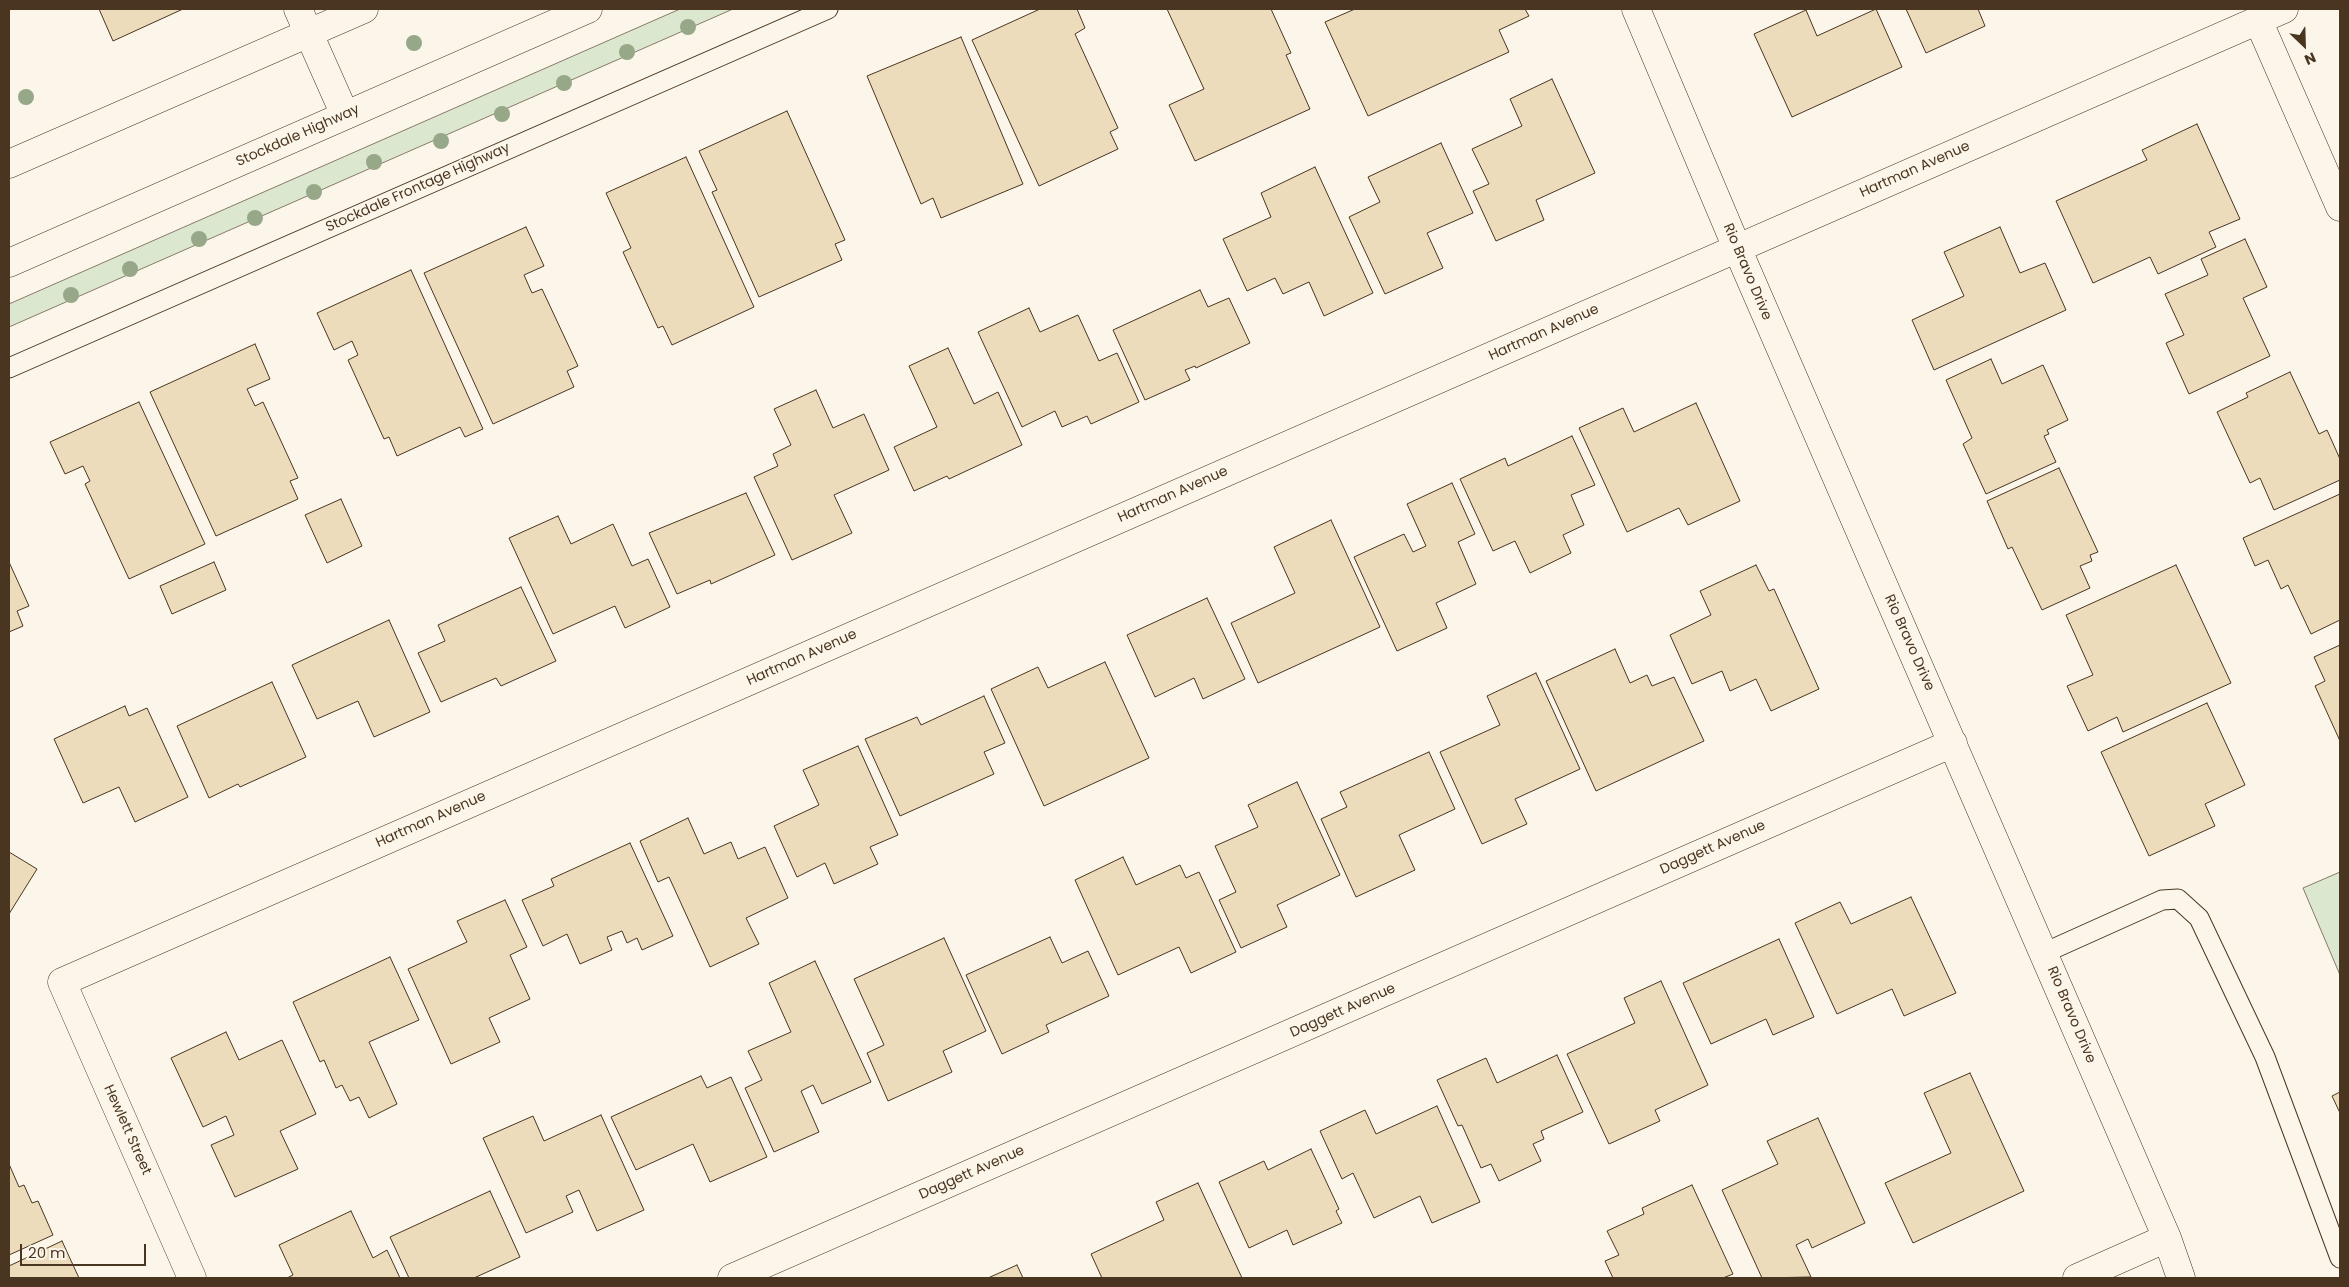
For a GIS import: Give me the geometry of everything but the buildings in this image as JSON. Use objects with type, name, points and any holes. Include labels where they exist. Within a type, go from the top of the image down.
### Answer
[{"type":"street","points":[[9,164],[303,21],[364,9]]},
{"type":"street","name":"Stockdale Highway","points":[[9,263],[588,9]]},
{"type":"street","name":"Rio Bravo Drive","points":[[1636,9],[1737,248],[2168,1238],[2181,1278]]},
{"type":"street","name":"Hartman Avenue","points":[[62,982],[2284,9]]},
{"type":"street","points":[[2258,20],[2340,207]]},
{"type":"street","points":[[303,21],[345,115]]},
{"type":"street","name":"Daggett Avenue","points":[[732,1278],[1953,743]]},
{"type":"street","name":"Hewlett Street","points":[[62,982],[192,1278]]},
{"type":"street","points":[[2076,1278],[2168,1238]]},
{"type":"lane","name":"Stockdale Frontage Highway","points":[[9,368],[828,9]]},
{"type":"lane","points":[[2044,953],[2162,900],[2178,899],[2199,918],[2265,1057],[2340,1258]]},
{"type":"green space","points":[[680,9],[733,9],[9,327],[9,304]]},
{"type":"green space","points":[[2340,872],[2340,975],[2303,888]]}]
